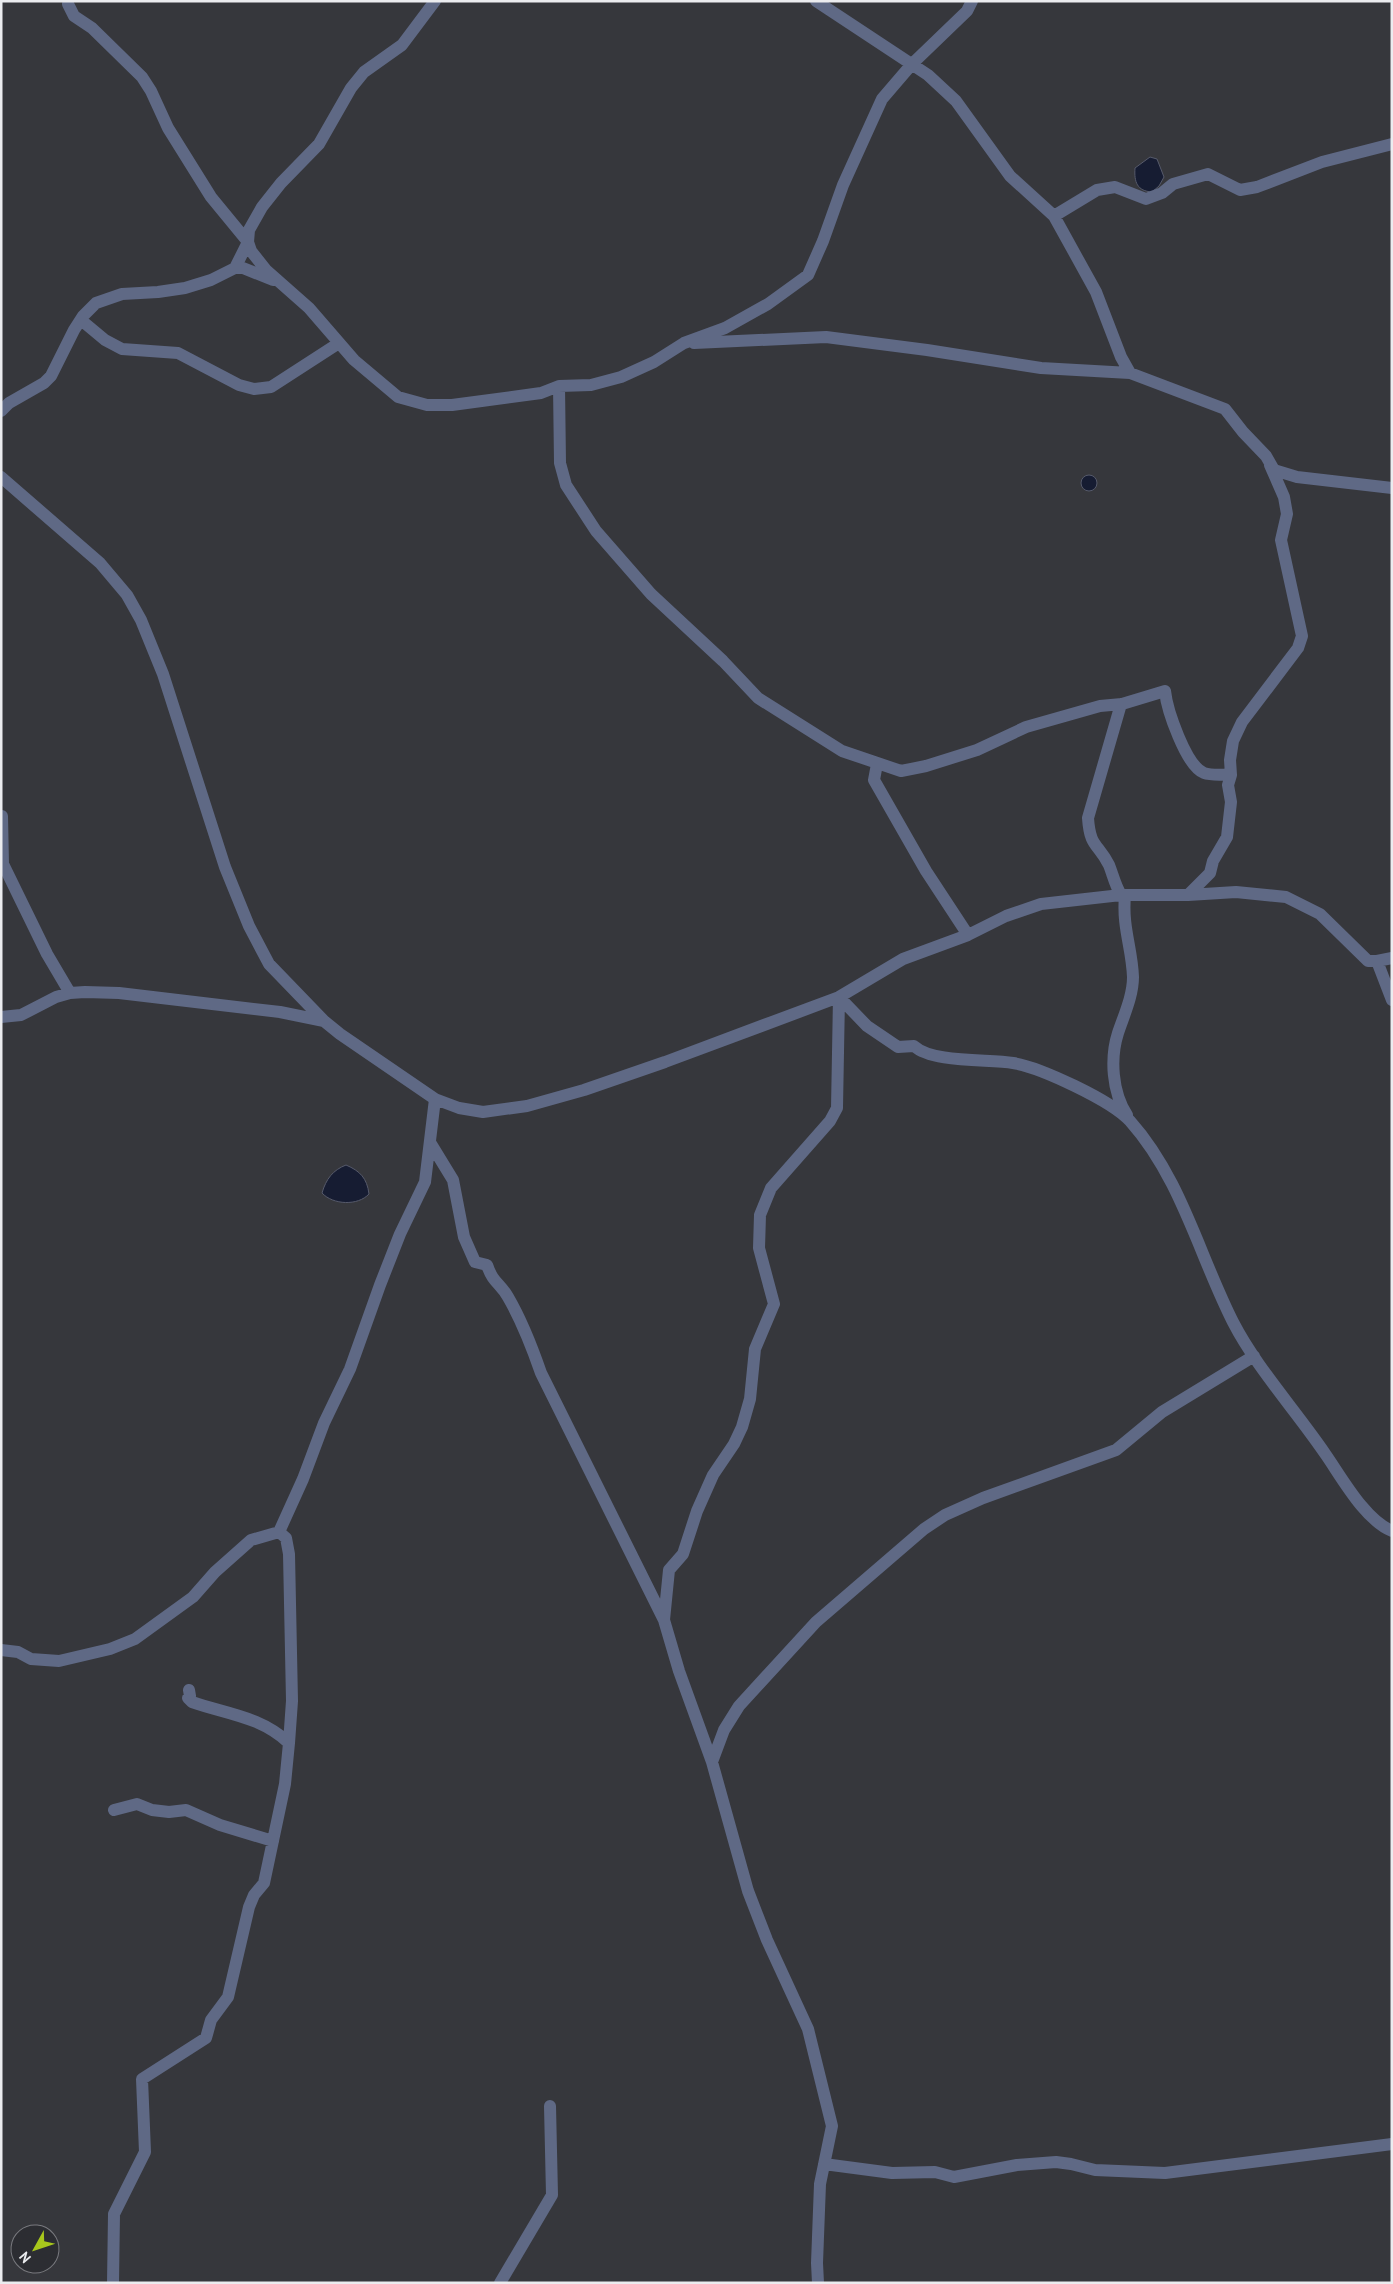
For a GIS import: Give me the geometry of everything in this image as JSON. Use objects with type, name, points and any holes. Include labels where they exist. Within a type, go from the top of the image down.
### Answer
[{"type":"street","points":[[235,268],[248,242],[249,230],[262,207],[280,183],[319,144],[350,88],[364,72],[402,45],[435,1]]},
{"type":"street","points":[[816,1],[928,74],[956,101],[1010,176],[1054,216],[1096,292],[1121,357],[1130,373]]},
{"type":"street","points":[[68,4],[74,16],[92,28],[142,78],[151,91],[168,128],[211,197],[248,242],[254,256],[280,283],[309,308],[354,360],[398,397],[428,405],[452,405],[541,393],[559,386],[591,385],[621,378],[654,362],[684,344],[724,328],[768,304],[808,274],[823,241],[843,186],[882,99],[912,64],[967,12],[972,1]]},
{"type":"street","points":[[1054,216],[1097,190],[1115,187],[1146,199],[1162,193],[1173,184],[1208,174],[1240,190],[1257,187],[1322,162],[1392,144]]},
{"type":"street","points":[[1,410],[9,403],[44,383],[51,376],[81,320],[96,303],[122,294],[185,288],[200,284],[235,268],[250,270],[280,283]]},
{"type":"street","points":[[81,320],[105,340],[122,349],[178,353],[239,385],[254,389],[272,387],[339,343]]},
{"type":"street","points":[[684,344],[826,338],[926,350],[1041,368],[1130,373],[1225,409],[1243,432],[1266,456],[1274,470],[1297,477],[1392,488]]},
{"type":"street","points":[[559,386],[560,463],[566,485],[596,531],[651,594],[723,661],[758,698],[842,751],[901,771],[926,766],[977,750],[1026,728],[1100,706],[1121,704],[1164,691],[1176,730],[1192,764],[1204,773],[1231,775]]},
{"type":"street","points":[[1188,896],[1210,873],[1214,861],[1227,837],[1231,802],[1228,785],[1231,775],[1230,760],[1233,741],[1242,722],[1298,648],[1302,636],[1281,540],[1287,514],[1284,497],[1266,456]]},
{"type":"street","points":[[1,477],[100,563],[127,595],[141,620],[163,674],[225,867],[249,926],[270,964],[324,1021],[340,1034],[435,1099],[458,1108],[484,1112],[527,1106],[584,1090],[665,1062],[838,997],[903,959],[968,935],[1006,916],[1041,904],[1123,896],[1188,896],[1236,892],[1286,897],[1320,914],[1368,961],[1392,958]]},
{"type":"street","points":[[1121,704],[1088,818],[1089,835],[1108,865],[1114,883],[1123,896],[1123,915],[1133,978],[1129,1004],[1118,1035],[1114,1066],[1115,1086],[1120,1105],[1150,1147],[1174,1187],[1233,1322],[1254,1356],[1300,1417],[1354,1496],[1375,1519],[1392,1531]]},
{"type":"street","points":[[877,764],[874,780],[926,871],[968,935]]},
{"type":"street","points":[[2,816],[3,864],[48,954],[70,993]]},
{"type":"street","points":[[1377,961],[1392,1000]]},
{"type":"street","points":[[1,1017],[21,1015],[70,993],[119,993],[280,1012],[324,1021]]},
{"type":"street","points":[[838,997],[867,1026],[898,1047],[914,1046],[920,1052],[954,1058],[1013,1063],[1032,1068],[1099,1099],[1129,1119]]},
{"type":"street","points":[[664,1620],[669,1570],[683,1554],[697,1511],[709,1484],[742,1427],[750,1399],[754,1349],[774,1304],[759,1248],[759,1222],[764,1201],[771,1188],[830,1121],[837,1108],[838,997]]},
{"type":"street","points":[[1,1650],[18,1652],[30,1659],[59,1660],[110,1649],[135,1639],[193,1597],[215,1572],[251,1540],[279,1532],[303,1479],[324,1423],[350,1369],[400,1234],[425,1182],[435,1099]]},
{"type":"street","points":[[431,1144],[453,1180],[464,1237],[475,1262],[487,1265],[492,1278],[508,1296],[526,1332],[541,1373],[664,1620],[679,1671],[712,1762],[748,1891],[767,1940],[808,2029],[832,2126],[820,2184],[818,2283]]},
{"type":"street","points":[[712,1762],[724,1730],[739,1706],[816,1622],[924,1528],[945,1515],[982,1498],[1116,1450],[1162,1412],[1254,1356]]},
{"type":"street","points":[[113,2283],[114,2214],[145,2152],[142,2079],[206,2038],[211,2020],[228,1996],[249,1907],[254,1895],[264,1883],[285,1784],[292,1701],[289,1554],[286,1538],[279,1532]]},
{"type":"street","points":[[189,1690],[190,1696],[188,1698],[192,1702],[250,1718],[289,1743]]},
{"type":"street","points":[[114,1810],[138,1804],[163,1811],[186,1810],[220,1825],[273,1841]]},
{"type":"street","points":[[500,2283],[552,2195],[550,2106]]},
{"type":"street","points":[[824,2164],[892,2173],[935,2172],[954,2177],[1017,2165],[1056,2162],[1094,2170],[1165,2173],[1392,2144]]},
{"type":"water","points":[[1150,157],[1157,159],[1164,177],[1159,186],[1152,192],[1140,188],[1136,181],[1135,173],[1135,168]]},
{"type":"water","points":[[1089,475],[1095,477],[1097,483],[1095,489],[1089,491],[1083,489],[1081,483],[1083,477]]},
{"type":"water","points":[[346,1165],[359,1173],[367,1184],[369,1194],[359,1201],[339,1202],[332,1200],[322,1193],[331,1176]]}]
